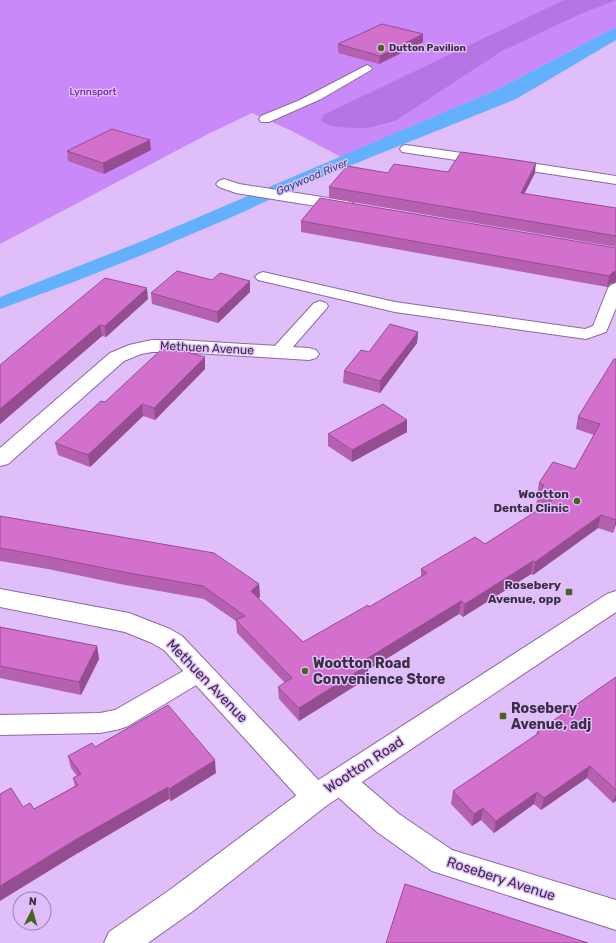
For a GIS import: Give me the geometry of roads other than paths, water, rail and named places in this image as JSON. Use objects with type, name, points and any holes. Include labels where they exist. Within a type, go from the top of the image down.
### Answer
[{"type":"street","points":[[230,186],[360,209]]},
{"type":"street","name":"Methuen Avenue","points":[[0,459],[117,357],[136,349],[152,346],[179,346],[309,354]]},
{"type":"street","points":[[283,353],[283,372]]},
{"type":"street","name":"Methuen Avenue","points":[[0,598],[129,623],[161,636],[173,643],[200,672],[328,789]]},
{"type":"street","name":"Wootton Road","points":[[120,943],[182,900],[328,789],[616,600]]},
{"type":"street","name":"Rosebery Avenue","points":[[328,789],[388,823],[443,861],[616,915]]},
{"type":"lane","points":[[265,119],[288,111],[346,81],[367,68]]},
{"type":"lane","points":[[406,149],[616,180]]},
{"type":"lane","points":[[263,277],[395,307],[586,334],[600,329],[616,288]]},
{"type":"lane","points":[[283,353],[320,306]]},
{"type":"lane","points":[[0,725],[100,723],[120,719],[200,672]]},
{"type":"water","name":"Gaywood River","points":[[616,27],[616,40],[516,99],[304,184],[152,251],[0,309],[0,297],[145,240],[494,91]]},
{"type":"place","name":"Dutton Pavilion","points":[[381,48]]},
{"type":"place","name":"Wootton Dental Clinic","points":[[577,501]]},
{"type":"place","name":"Rosebery Avenue, opp","points":[[569,592]]},
{"type":"place","name":"Wootton Road Convenience Store","points":[[305,671]]},
{"type":"place","name":"Rosebery Avenue, adj","points":[[503,716]]},
{"type":"park label","name":"Lynnsport","points":[[93,92]]}]
